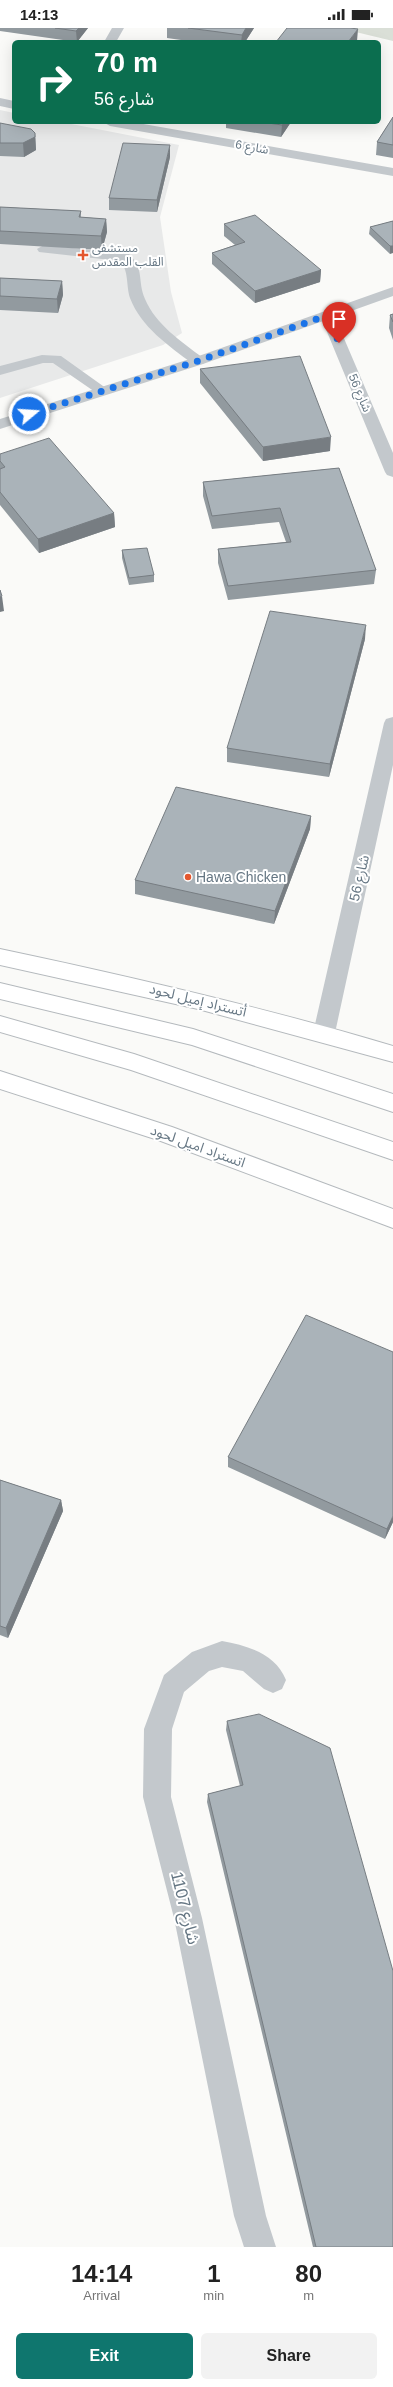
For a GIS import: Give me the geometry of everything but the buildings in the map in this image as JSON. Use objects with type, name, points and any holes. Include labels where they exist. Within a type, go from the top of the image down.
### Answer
[{"type":"highway","name":"أتستراد إميل لحود","points":[[0,957],[142,986],[324,1033],[393,1054]]},
{"type":"highway","points":[[0,991],[193,1037],[393,1103]]},
{"type":"highway","points":[[0,1024],[134,1062],[393,1151]]},
{"type":"highway","name":"اتستراد اميل لحود","points":[[0,1080],[164,1133],[393,1219]]},
{"type":"street","points":[[111,40],[118,28]]},
{"type":"street","points":[[0,102],[12,105]]},
{"type":"street","name":"شارع 6","points":[[121,124],[393,172]]},
{"type":"street","points":[[0,424],[198,361],[393,291]]},
{"type":"street","name":"شارع 56","points":[[328,315],[393,472]]},
{"type":"street","name":"شارع 56","points":[[324,1033],[393,723]]},
{"type":"street","name":"شارع 1107","points":[[260,2247],[250,2216],[188,1918],[157,1797],[158,1729],[173,1684],[202,1661],[222,1654],[250,1659],[273,1680]]},
{"type":"lane","points":[[44,249],[124,256],[132,265],[132,283],[141,309],[156,329],[198,361]]},
{"type":"lane","points":[[0,371],[42,359],[56,359],[103,391]]},
{"type":"shaded area","points":[[339,28],[393,28],[393,41]]},
{"type":"shaded area","name":"مستشفى القلب المقدس","points":[[0,110],[12,113],[12,124],[71,124],[179,145],[160,217],[171,292],[182,333],[163,345],[0,398]]},
{"type":"place","name":"مستشفى القلب المقدس","points":[[83,255]]},
{"type":"place","name":"Hawa Chicken","points":[[188,877]]},
{"type":"route","points":[[29,414],[198,361],[328,315],[339,343]]}]
